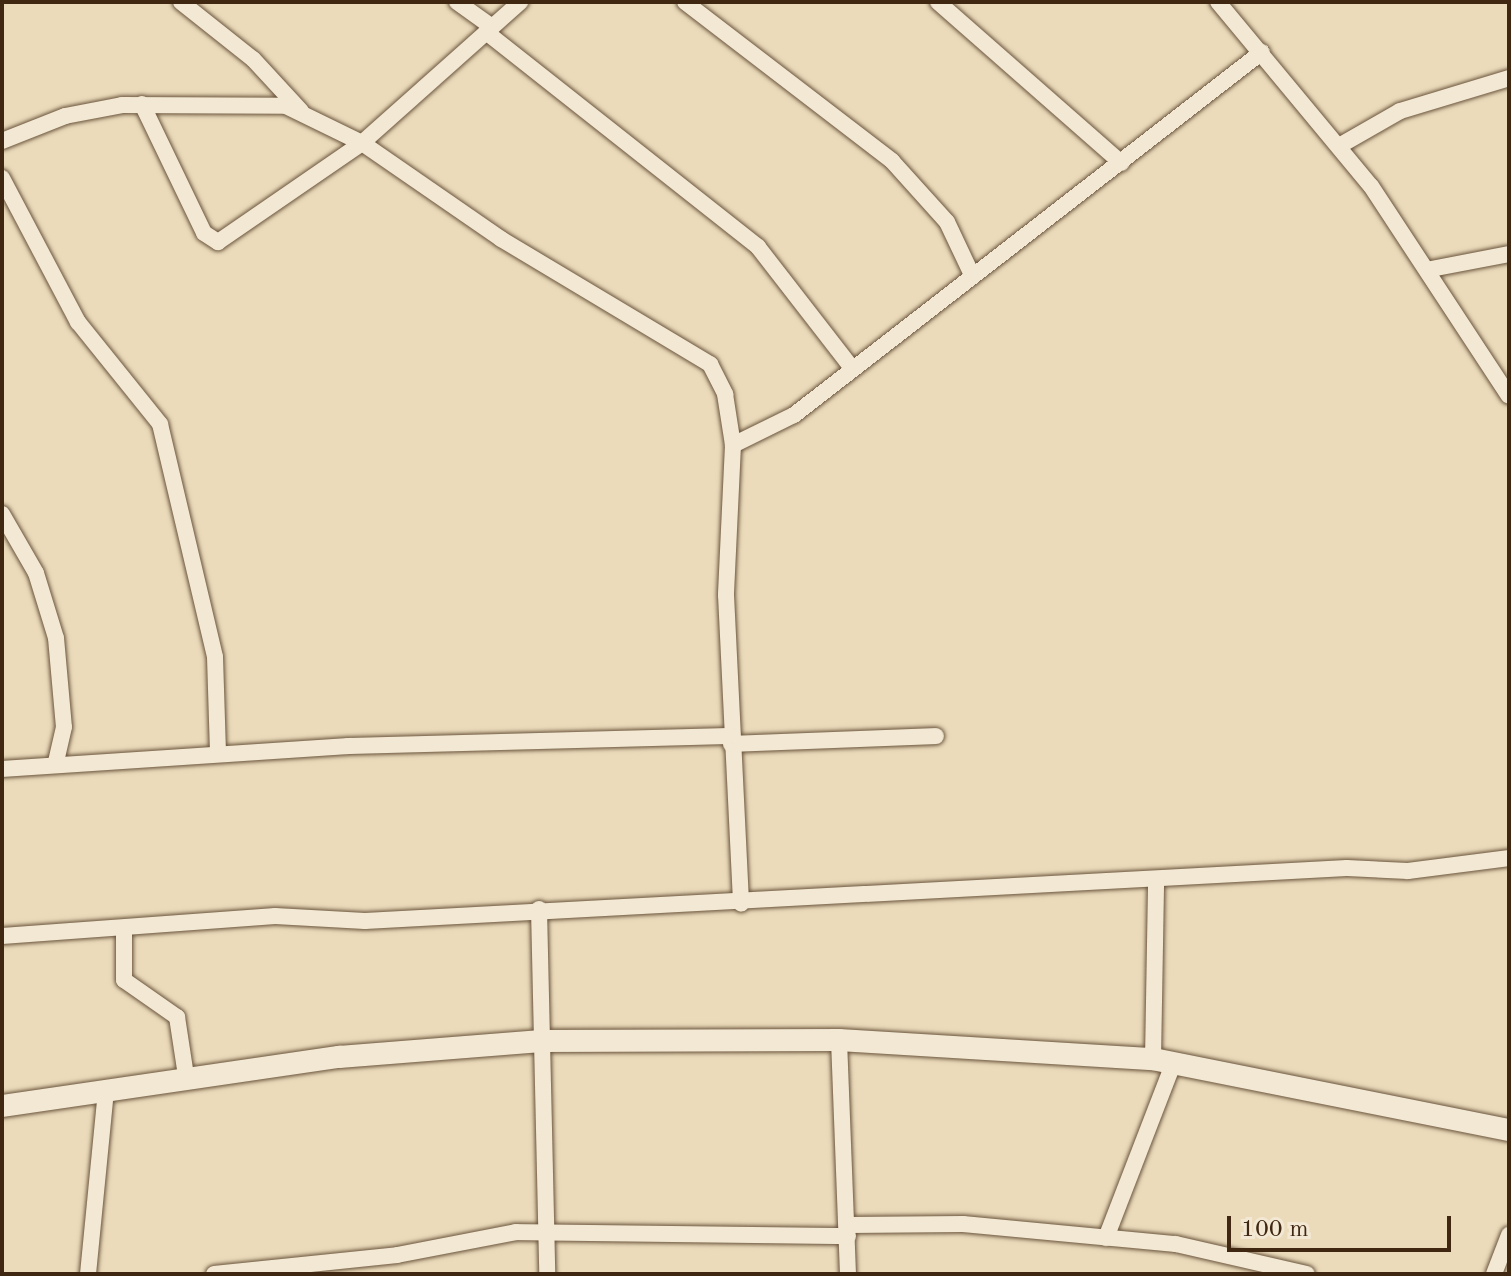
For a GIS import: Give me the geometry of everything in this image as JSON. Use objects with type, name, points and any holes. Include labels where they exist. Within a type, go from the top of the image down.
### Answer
[{"type":"main road","points":[[2,1106],[186,1076],[541,1041],[839,1040],[1163,1060],[1509,1130]]},
{"type":"street","points":[[181,2],[253,59],[302,112]]},
{"type":"street","points":[[457,2],[758,247],[851,367]]},
{"type":"street","points":[[142,104],[212,241],[362,143],[520,2]]},
{"type":"street","points":[[685,2],[892,161],[947,222],[972,275]]},
{"type":"street","points":[[938,2],[1121,163]]},
{"type":"street","points":[[1220,3],[1339,146],[1431,269],[1509,396]]},
{"type":"street","points":[[733,445],[782,423],[1262,52]]},
{"type":"street","points":[[1339,146],[1400,111],[1509,78]]},
{"type":"street","points":[[2,141],[65,116],[142,104],[269,104],[302,112],[362,143],[501,239],[698,353],[719,378],[733,445],[726,595],[730,740],[741,904]]},
{"type":"street","points":[[2,178],[78,322],[160,424],[212,643],[218,752]]},
{"type":"street","points":[[1431,269],[1509,254]]},
{"type":"street","points":[[2,514],[36,573],[56,638],[64,727],[55,765]]},
{"type":"street","points":[[2,769],[218,752],[936,736]]},
{"type":"street","points":[[2,936],[539,909],[741,904],[1347,868],[1408,871],[1509,858]]},
{"type":"street","points":[[1106,1238],[1163,1060],[1156,881]]},
{"type":"street","points":[[539,909],[547,1274]]},
{"type":"street","points":[[124,928],[124,980],[177,1017],[186,1076]]},
{"type":"street","points":[[839,1040],[848,1274]]},
{"type":"street","points":[[88,1274],[106,1090]]},
{"type":"street","points":[[214,1274],[545,1232],[848,1231],[963,1224],[1209,1249],[1307,1274]]},
{"type":"street","points":[[1494,1274],[1509,1235]]}]
